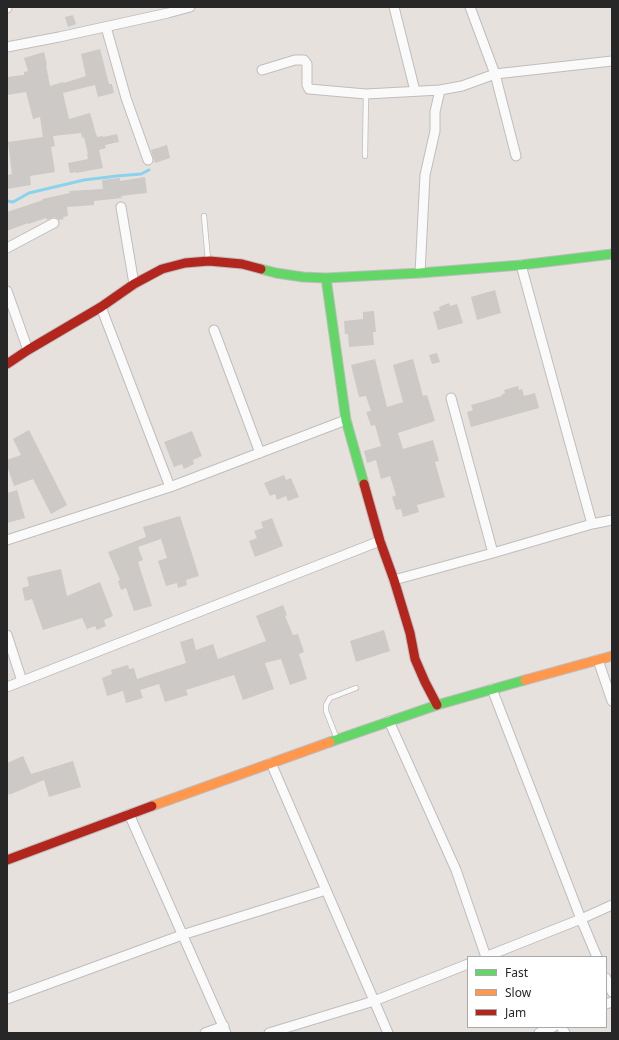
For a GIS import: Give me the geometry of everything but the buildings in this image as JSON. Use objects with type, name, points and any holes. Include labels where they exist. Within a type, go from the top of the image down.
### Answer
[{"type":"street","points":[[7,47],[106,27],[190,7]]},
{"type":"street","points":[[394,7],[414,91]]},
{"type":"street","points":[[470,7],[495,74],[516,156]]},
{"type":"street","points":[[106,27],[126,98],[148,160]]},
{"type":"street","points":[[262,70],[295,60],[304,60],[308,64],[307,85],[309,90],[366,94],[440,90],[462,86],[495,74],[612,60]]},
{"type":"street","points":[[420,273],[425,175],[435,131],[435,112],[440,90]]},
{"type":"street","points":[[121,206],[134,284]]},
{"type":"street","points":[[7,248],[54,223]]},
{"type":"street","points":[[7,364],[101,307],[134,284],[162,269],[185,263],[209,261],[242,264],[276,273],[303,277],[326,278],[420,273],[521,265],[612,254]]},
{"type":"street","points":[[521,265],[592,524]]},
{"type":"street","points":[[326,278],[346,420],[380,541],[394,580],[410,633],[415,659],[437,705]]},
{"type":"street","points":[[7,291],[28,350]]},
{"type":"street","points":[[101,307],[170,487]]},
{"type":"street","points":[[214,330],[260,453]]},
{"type":"street","points":[[451,398],[493,553]]},
{"type":"street","points":[[7,540],[170,487],[346,420]]},
{"type":"street","points":[[394,580],[592,524],[612,520]]},
{"type":"street","points":[[7,687],[380,541]]},
{"type":"street","points":[[7,635],[22,681]]},
{"type":"street","points":[[7,860],[129,814],[389,721],[437,705],[612,656]]},
{"type":"street","points":[[598,660],[612,700]]},
{"type":"street","points":[[492,689],[597,956]]},
{"type":"street","points":[[389,721],[456,870],[486,956]]},
{"type":"street","points":[[271,763],[388,1033]]},
{"type":"street","points":[[129,814],[225,1030],[205,1033]]},
{"type":"street","points":[[7,999],[182,935],[326,890]]},
{"type":"street","points":[[488,956],[581,919],[612,904]]},
{"type":"street","points":[[269,1033],[374,1001],[467,964]]},
{"type":"street","points":[[607,980],[612,992]]},
{"type":"street","points":[[539,1033],[551,1028]]},
{"type":"lane","points":[[365,156],[366,94]]},
{"type":"lane","points":[[204,216],[209,261]]},
{"type":"lane","points":[[337,739],[326,711],[326,705],[330,698],[356,688]]},
{"type":"waterway","points":[[7,201],[13,202],[29,193],[84,180],[141,174],[149,170]]},
{"type":"traffic: fast","points":[[261,269],[303,277],[326,278],[420,273],[521,265],[612,254]]},
{"type":"traffic: fast","points":[[326,278],[346,420],[364,484]]},
{"type":"traffic: fast","points":[[330,742],[437,705],[525,680]]},
{"type":"traffic: slow","points":[[525,680],[612,656]]},
{"type":"traffic: slow","points":[[152,806],[330,742]]},
{"type":"traffic: jam","points":[[7,364],[101,307],[134,284],[162,269],[185,263],[209,261],[242,264],[261,269]]},
{"type":"traffic: jam","points":[[364,484],[380,541],[394,580],[410,633],[415,659],[437,705]]},
{"type":"traffic: jam","points":[[7,860],[152,806]]}]
